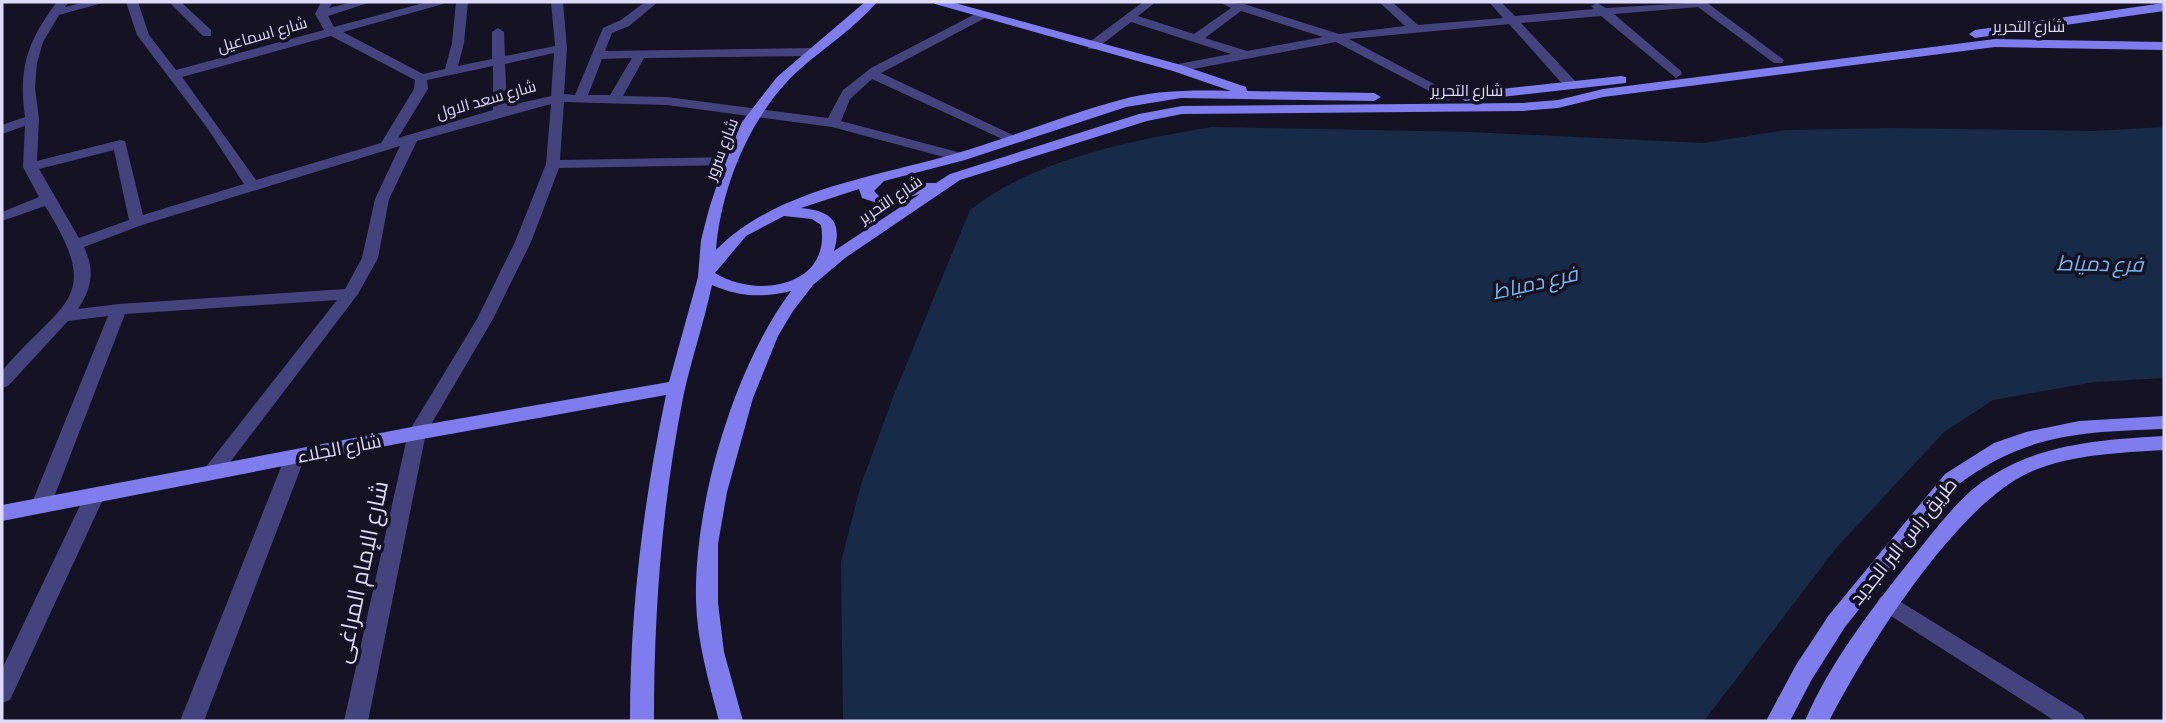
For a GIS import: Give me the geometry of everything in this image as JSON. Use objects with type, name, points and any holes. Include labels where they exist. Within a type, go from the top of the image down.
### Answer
[{"type":"street","points":[[5,373],[62,317],[78,296],[83,282],[66,225],[30,167],[32,119],[27,89],[32,49],[59,7],[100,2]]},
{"type":"street","points":[[175,2],[207,33]]},
{"type":"street","points":[[365,2],[324,8],[323,22],[331,31],[422,78],[561,48]]},
{"type":"street","name":"شارع اسماعيل","points":[[174,75],[439,2]]},
{"type":"street","points":[[451,71],[458,43],[462,2]]},
{"type":"street","name":"شارع الإمام المراغى","points":[[356,721],[417,433],[485,319],[523,243],[553,164],[561,48],[557,2]]},
{"type":"street","points":[[581,97],[596,55],[609,29],[625,23],[652,2]]},
{"type":"street","name":"شارع سرور","points":[[642,721],[643,631],[654,519],[677,387],[706,274],[709,240],[738,144],[755,111],[780,80],[871,2]]},
{"type":"street","points":[[939,2],[1177,68],[1254,95]]},
{"type":"street","points":[[1092,46],[1150,2]]},
{"type":"street","points":[[1226,2],[1336,37],[1448,97]]},
{"type":"street","points":[[1385,2],[1414,28]]},
{"type":"street","points":[[1495,2],[1571,85]]},
{"type":"street","points":[[1592,2],[1676,74]]},
{"type":"street","points":[[1177,68],[1336,37],[1511,18],[1699,2],[1778,60]]},
{"type":"street","points":[[136,3],[143,35],[253,186]]},
{"type":"street","points":[[1196,39],[1240,6]]},
{"type":"street","name":"شارع التحرير","points":[[706,274],[715,260],[741,233],[777,212],[880,178],[960,157],[1124,103],[1151,97],[1448,97],[1499,94],[1676,74],[2164,7]]},
{"type":"street","points":[[833,123],[840,104],[849,92],[872,74],[981,15]]},
{"type":"street","points":[[1128,17],[1247,55]]},
{"type":"street","points":[[498,32],[500,112]]},
{"type":"street","name":"شارع التحرير","points":[[1988,32],[2164,38]]},
{"type":"street","name":"شارع التحرير","points":[[813,276],[954,177],[1143,117],[1182,110],[1512,107],[1565,103],[1603,93],[1995,43],[2164,47]]},
{"type":"street","points":[[596,55],[812,52]]},
{"type":"street","points":[[615,98],[640,55]]},
{"type":"street","points":[[872,74],[1014,139]]},
{"type":"street","points":[[386,146],[421,89],[422,78]]},
{"type":"street","points":[[1549,88],[1547,92],[1550,98],[1565,103]]},
{"type":"street","points":[[1499,94],[1517,100],[1518,104],[1512,107]]},
{"type":"street","name":"شارع سعد الاول","points":[[74,245],[137,222],[253,186],[500,112],[559,98],[615,98],[755,111],[833,123],[960,157]]},
{"type":"street","points":[[2,130],[32,119]]},
{"type":"street","points":[[211,473],[351,294],[370,258],[382,199],[411,139]]},
{"type":"street","points":[[30,167],[120,144],[137,222]]},
{"type":"street","points":[[553,164],[733,161]]},
{"type":"street","points":[[880,178],[866,190],[867,195],[880,201],[898,198],[918,188],[937,187]]},
{"type":"street","points":[[2,218],[48,199]]},
{"type":"street","points":[[725,715],[706,603],[708,544],[717,492],[755,367],[769,337],[813,276],[831,241],[830,227],[825,221],[808,214],[777,212]]},
{"type":"street","points":[[706,274],[732,288],[750,291],[779,289],[813,276]]},
{"type":"street","points":[[62,317],[119,309],[351,294]]},
{"type":"street","points":[[41,505],[119,309]]},
{"type":"street","name":"شارع الجلاء","points":[[2,513],[417,433],[677,387]]},
{"type":"street","name":"طريق راس البر الجديد","points":[[1778,721],[1837,621],[1952,479],[1971,462],[1994,449],[2051,431],[2084,426],[2164,422]]},
{"type":"street","name":"طريق راس البر الجديد","points":[[1817,721],[1850,659],[1888,603],[1979,494],[2003,477],[2031,464],[2063,454],[2164,443]]},
{"type":"street","points":[[192,721],[295,457]]},
{"type":"street","points":[[2,693],[95,495]]},
{"type":"street","points":[[1888,603],[2074,721]]},
{"type":"water","name":"فرع دمياط","points":[[1212,127],[1470,132],[1704,143],[1786,130],[1892,128],[2093,131],[2164,127],[2164,378],[2095,382],[1993,400],[1944,432],[1837,547],[1704,721],[843,721],[841,562],[860,488],[893,397],[970,210],[1025,177],[1085,154]]}]
